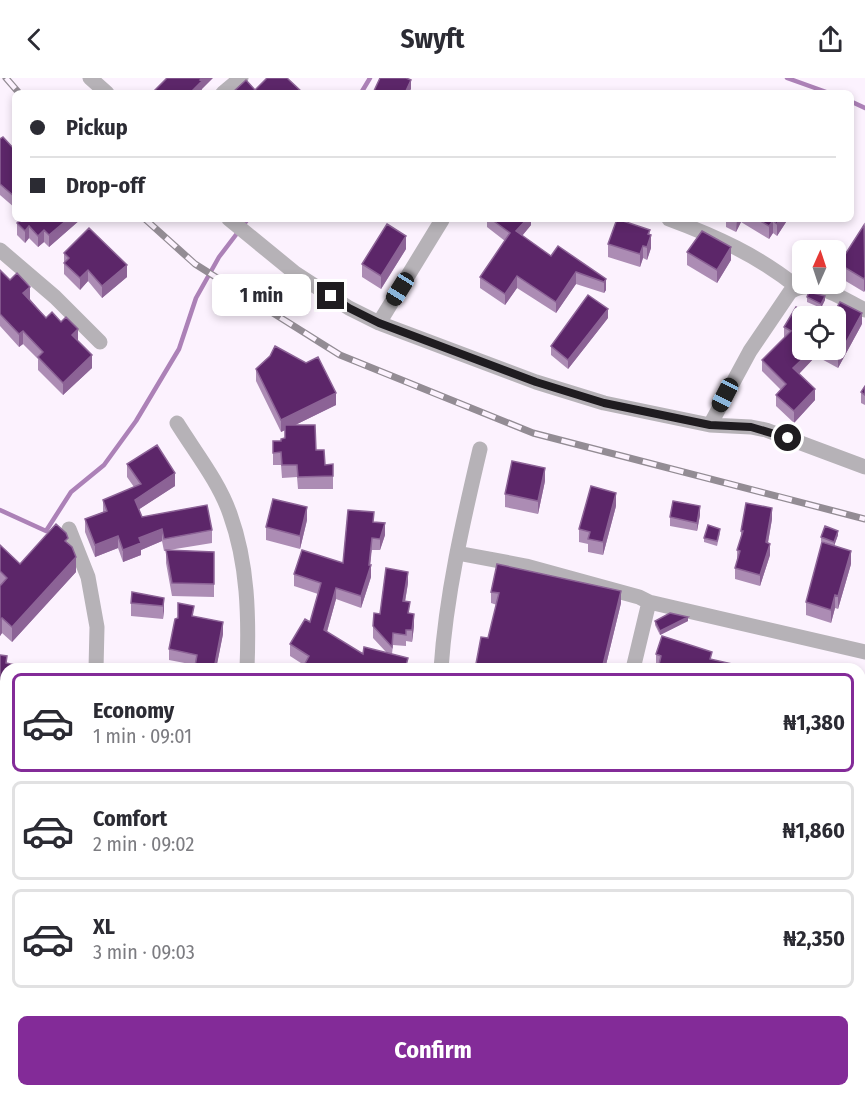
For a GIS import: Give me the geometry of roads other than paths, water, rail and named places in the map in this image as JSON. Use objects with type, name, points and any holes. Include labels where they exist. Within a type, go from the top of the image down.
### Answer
[{"type":"street","points":[[90,78],[104,90]]},
{"type":"street","points":[[227,90],[241,78]]},
{"type":"street","points":[[233,222],[295,273],[349,308],[379,323],[536,382],[592,400],[710,425],[766,430],[865,468]]},
{"type":"street","points":[[379,323],[441,222]]},
{"type":"street","points":[[676,222],[741,250],[780,273],[792,283]]},
{"type":"street","points":[[0,250],[55,297],[100,342]]},
{"type":"street","points":[[710,425],[750,351],[792,292]]},
{"type":"street","points":[[831,294],[865,310]]},
{"type":"street","points":[[177,423],[226,504],[243,558],[249,623],[247,663]]},
{"type":"street","points":[[441,663],[442,645],[466,503],[480,449]]},
{"type":"street","points":[[69,529],[88,577],[97,627],[96,663]]},
{"type":"street","points":[[457,553],[526,566],[639,597],[649,602],[865,652]]},
{"type":"street","points":[[634,663],[649,602]]},
{"type":"waterway","points":[[363,90],[370,78]]},
{"type":"waterway","points":[[787,78],[821,90]]},
{"type":"waterway","points":[[854,103],[865,108]]},
{"type":"waterway","points":[[0,510],[46,531],[71,492],[104,465],[136,421],[179,349],[196,298],[219,257],[246,222]]},
{"type":"railway","points":[[6,78],[16,90]]},
{"type":"railway","points":[[148,222],[195,264],[340,355],[533,433],[865,519]]}]
